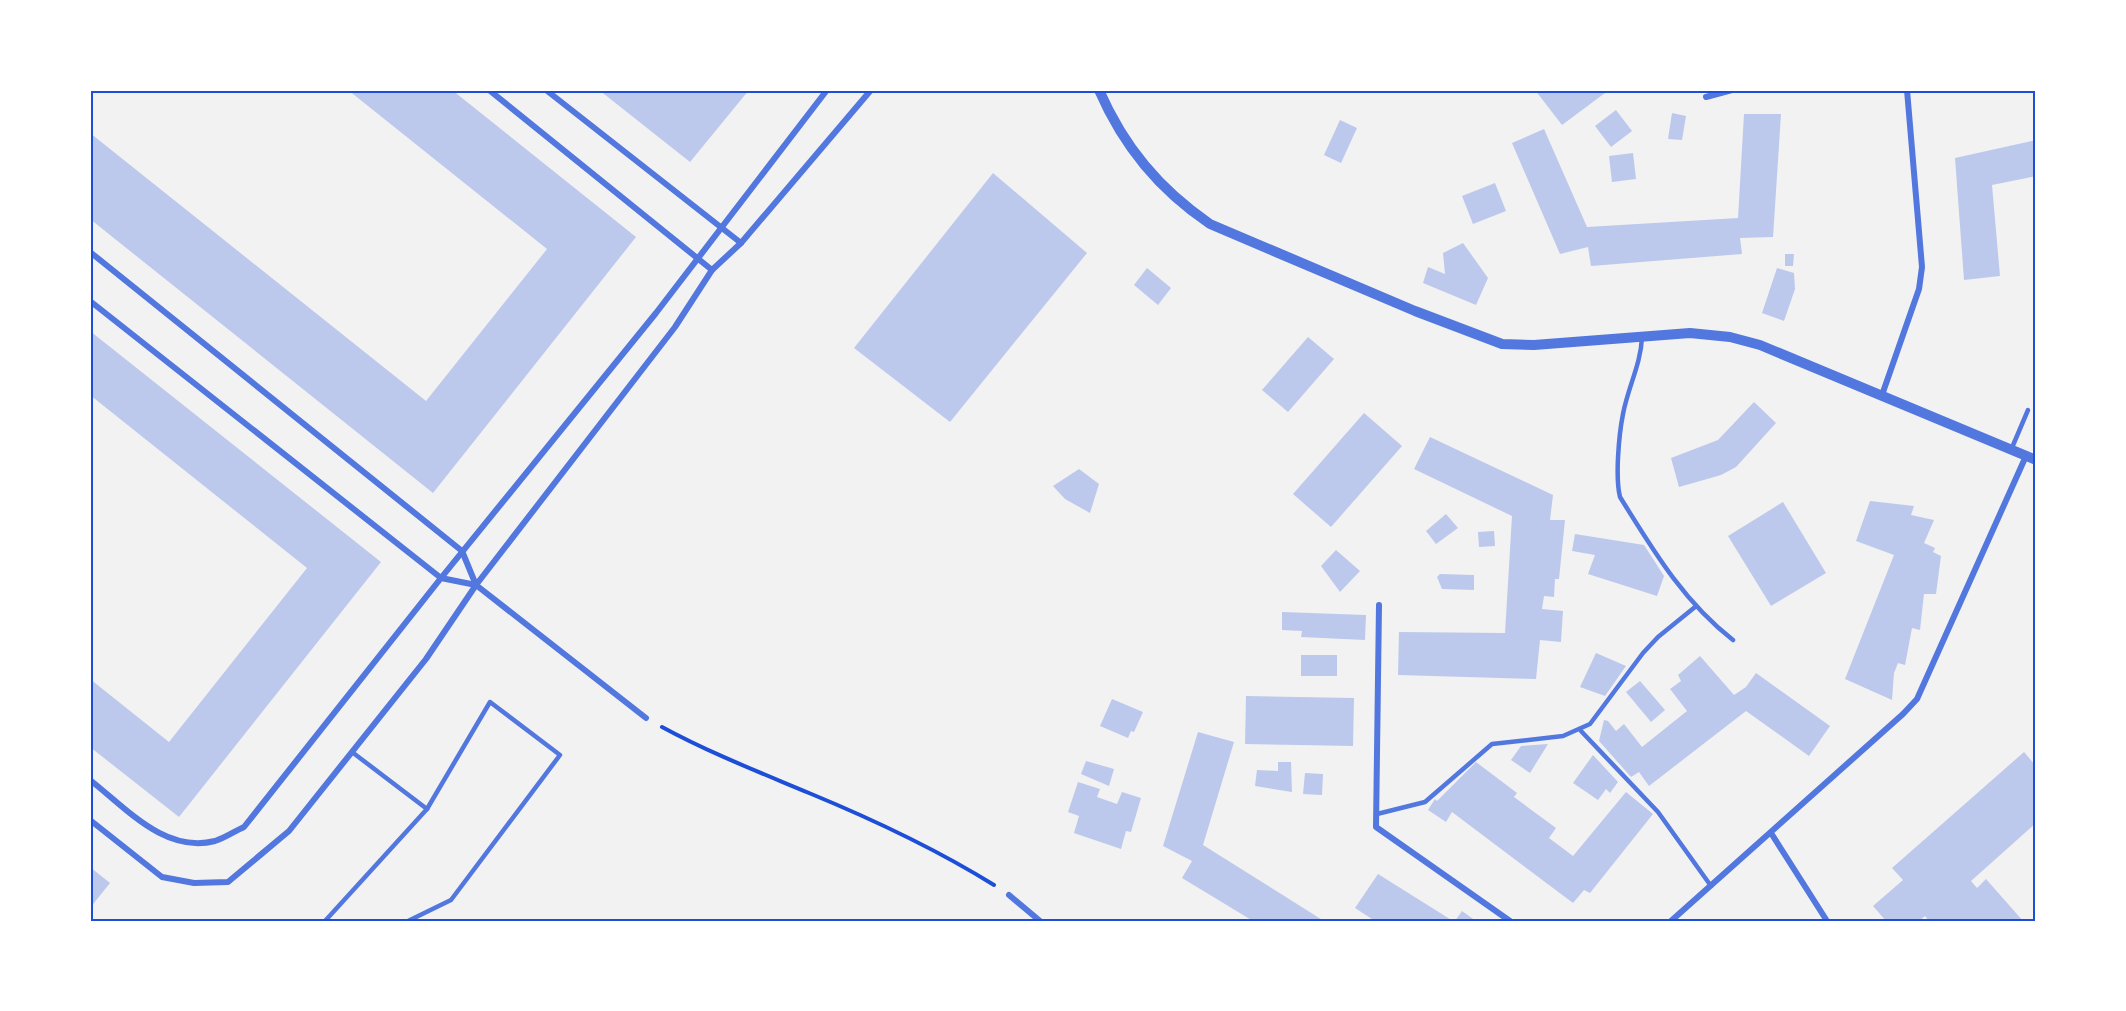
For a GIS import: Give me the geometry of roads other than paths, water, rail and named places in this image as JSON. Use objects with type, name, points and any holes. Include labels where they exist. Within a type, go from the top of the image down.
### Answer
[{"type":"street","points":[[489,90],[712,270]]},
{"type":"street","points":[[546,90],[741,243]]},
{"type":"street","points":[[90,780],[160,835],[183,844],[215,841],[244,827],[462,551],[656,314],[826,90]]},
{"type":"street","points":[[90,820],[162,877],[194,883],[228,882],[290,831],[426,658],[476,585],[675,327],[712,270],[741,243],[871,90]]},
{"type":"street","points":[[1099,90],[1128,147],[1153,178],[1182,204],[1210,224],[1415,311],[1502,344],[1534,345],[1690,333],[1730,337],[1760,345],[2031,458],[1917,699],[1904,714],[1671,921]]},
{"type":"street","points":[[1706,98],[1732,90]]},
{"type":"street","points":[[1882,395],[1919,289],[1922,267],[1907,90]]},
{"type":"street","points":[[90,252],[462,551],[476,585]]},
{"type":"street","points":[[90,301],[441,578],[476,585],[646,718]]},
{"type":"street","points":[[1379,605],[1376,827],[1510,921]]},
{"type":"street","points":[[1771,833],[1827,921]]},
{"type":"street","points":[[1009,895],[1040,921]]},
{"type":"lane","points":[[1642,337],[1639,364],[1623,414],[1616,484],[1620,497],[1664,568],[1695,607],[1733,640]]},
{"type":"lane","points":[[2011,450],[2028,410]]},
{"type":"lane","points":[[1377,814],[1425,802],[1492,744],[1548,739],[1581,730],[1600,715],[1632,667],[1658,637],[1695,607]]},
{"type":"lane","points":[[325,921],[428,809],[490,702],[560,755],[451,900],[408,921]]},
{"type":"lane","points":[[1581,730],[1658,812],[1711,886]]},
{"type":"lane","points":[[352,752],[428,809]]}]
